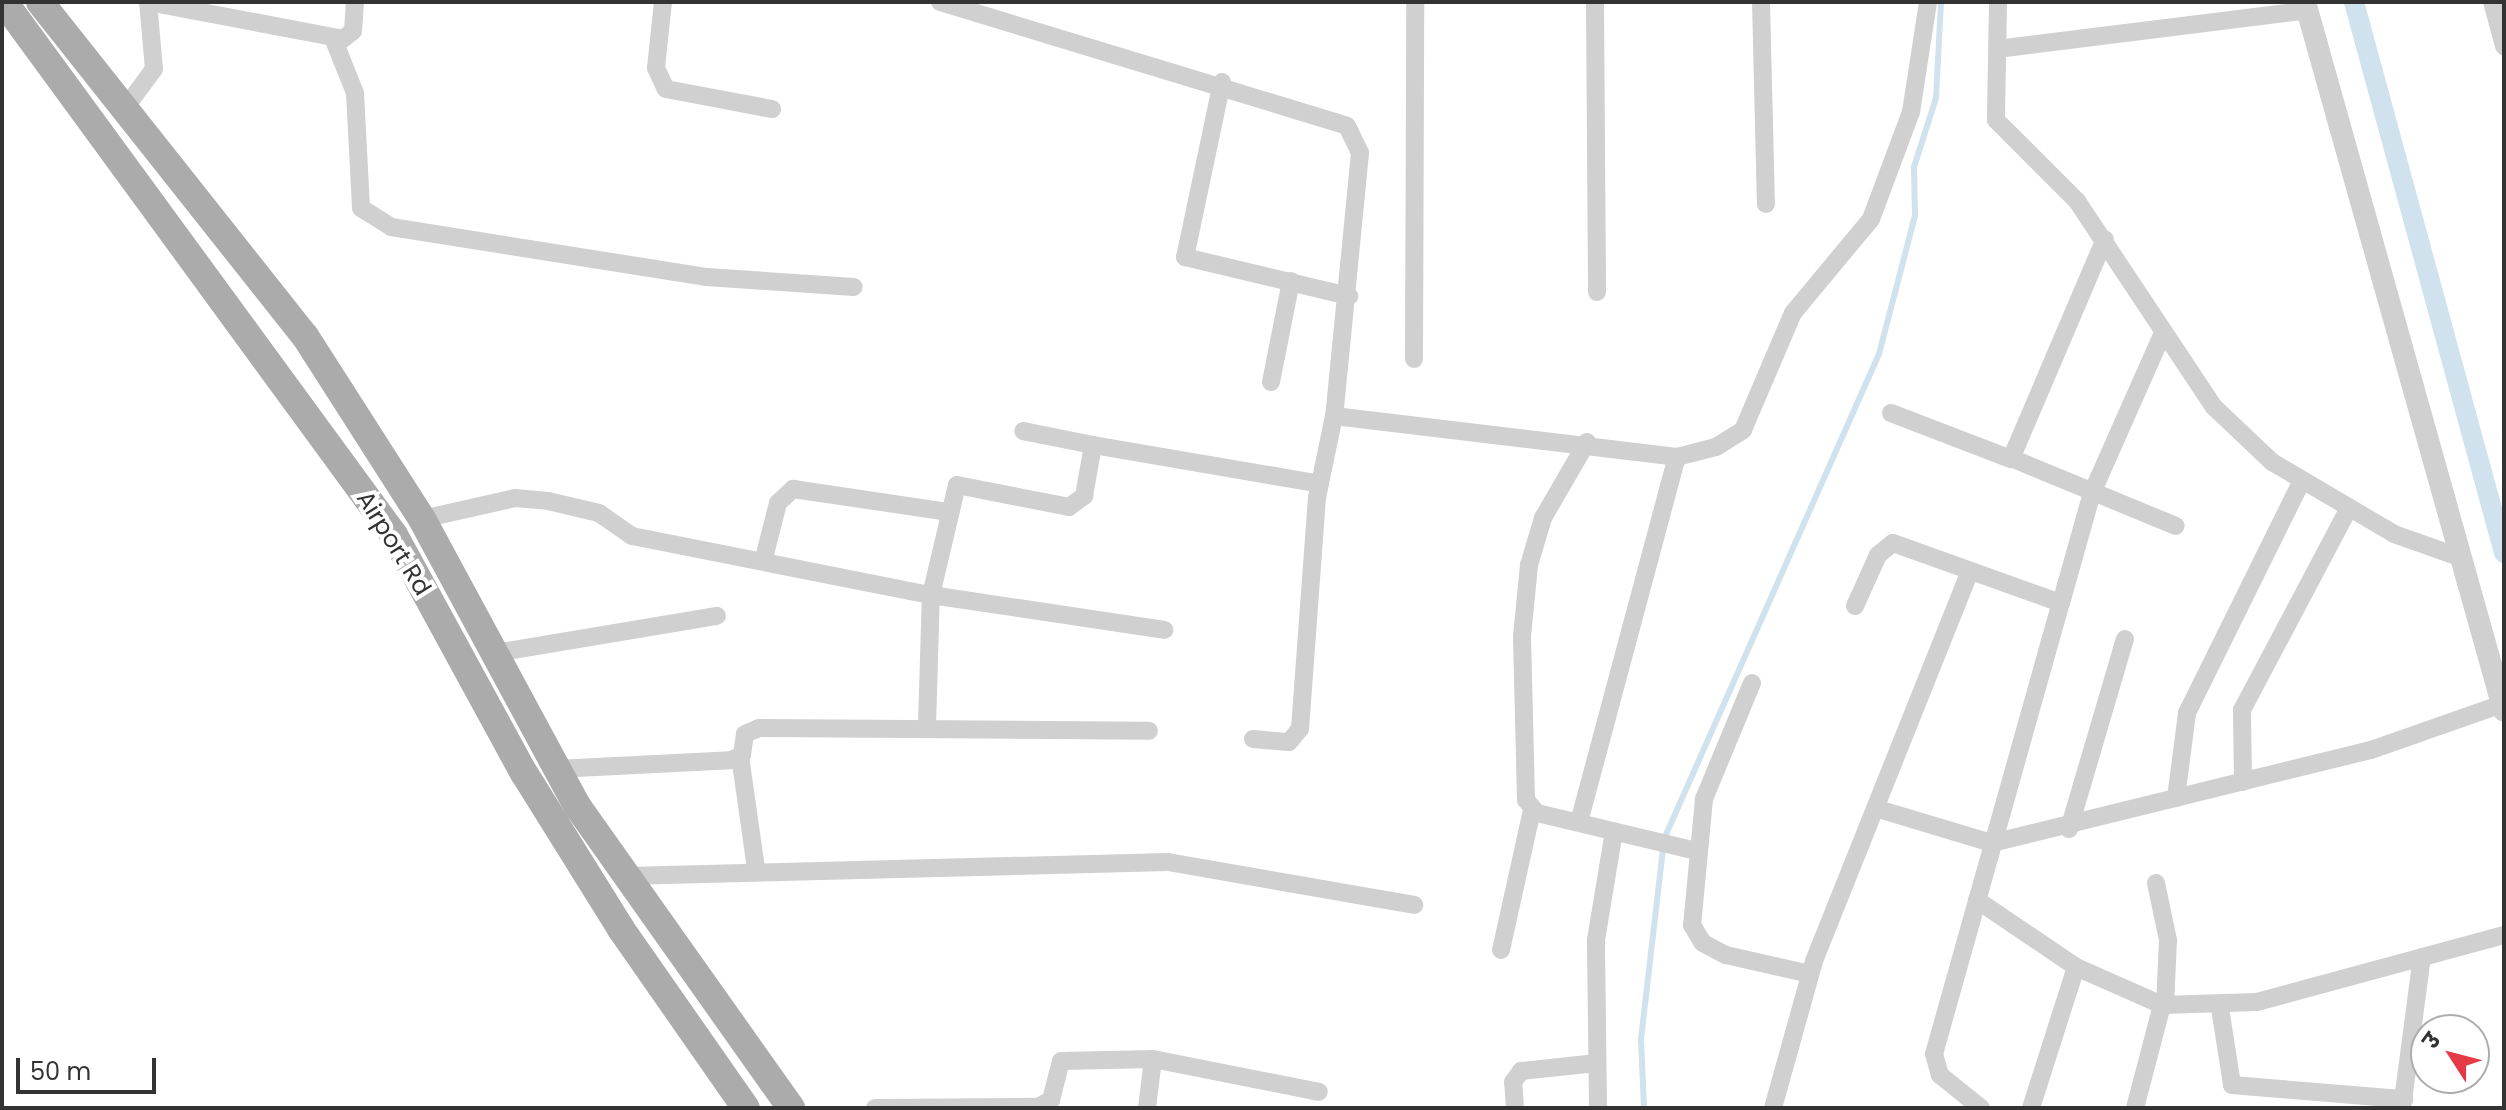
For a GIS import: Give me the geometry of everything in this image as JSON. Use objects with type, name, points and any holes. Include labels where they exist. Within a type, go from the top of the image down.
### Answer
[{"type":"main road","name":"Airport Rd","points":[[4,2],[394,535],[532,786],[746,1108]]},
{"type":"main road","points":[[40,2],[123,111],[305,336],[422,519],[556,769],[626,876],[791,1108]]},
{"type":"street","points":[[123,111],[154,69],[148,2],[333,38],[350,36],[355,2]]},
{"type":"street","points":[[663,2],[656,68],[666,89],[772,109]]},
{"type":"street","points":[[940,2],[1331,116],[1359,142],[1349,296],[1334,416],[1320,484],[1300,729],[1289,742],[1253,739]]},
{"type":"street","points":[[1414,359],[1415,2]]},
{"type":"street","points":[[1595,2],[1597,292]]},
{"type":"street","points":[[1761,2],[1766,204]]},
{"type":"street","points":[[1334,416],[1587,442],[1677,457],[1716,447],[1743,430],[1793,313],[1871,219],[1911,112],[1928,2]]},
{"type":"street","points":[[1998,2],[1996,120],[2105,239],[2161,337],[2253,447],[2394,534],[2462,558]]},
{"type":"street","points":[[2492,2],[2501,23],[2504,46]]},
{"type":"street","points":[[1875,808],[1992,843],[2069,829],[2176,798],[2371,750],[2503,707],[2306,6],[1997,49]]},
{"type":"street","points":[[333,38],[355,93],[361,208],[391,227],[707,277],[854,287]]},
{"type":"street","points":[[1222,82],[1183,253],[1190,262],[1291,281],[1349,296]]},
{"type":"street","points":[[2011,458],[2105,239]]},
{"type":"street","points":[[1271,382],[1291,281]]},
{"type":"street","points":[[1981,1108],[1940,1075],[1934,1054],[2092,493],[2161,337]]},
{"type":"street","points":[[1891,413],[2176,526]]},
{"type":"street","points":[[1023,431],[1320,484]]},
{"type":"street","points":[[1501,950],[1532,810],[1526,800],[1524,596],[1534,541],[1587,442]]},
{"type":"street","points":[[927,726],[931,595],[949,512],[963,483],[1075,507],[1093,445]]},
{"type":"street","points":[[1579,822],[1677,457]]},
{"type":"street","points":[[2176,798],[2187,713],[2302,480]]},
{"type":"street","points":[[764,558],[778,503],[793,489],[949,512]]},
{"type":"street","points":[[422,519],[515,498],[548,501],[599,513],[632,536],[764,558],[931,595],[1164,630]]},
{"type":"street","points":[[2243,782],[2242,710],[2349,508]]},
{"type":"street","points":[[1855,606],[1878,555],[1893,543],[1969,574],[2061,603]]},
{"type":"street","points":[[1773,1108],[1810,974],[1969,574]]},
{"type":"street","points":[[495,653],[717,616]]},
{"type":"street","points":[[2069,829],[2125,639]]},
{"type":"street","points":[[1752,683],[1709,780],[1693,850],[1691,916],[1703,943],[1810,974]]},
{"type":"street","points":[[756,868],[740,756],[745,734],[759,728],[927,726],[1149,731]]},
{"type":"street","points":[[556,769],[740,756]]},
{"type":"street","points":[[1532,810],[1660,845],[1693,850]]},
{"type":"street","points":[[1598,1108],[1597,921],[1614,831]]},
{"type":"street","points":[[626,876],[756,868],[1168,862],[1414,905]]},
{"type":"street","points":[[2135,1108],[2164,1006],[2168,940],[2156,883]]},
{"type":"street","points":[[1977,900],[2076,967],[2164,1006],[2220,1008],[2504,935]]},
{"type":"street","points":[[2220,1008],[2228,1080],[2236,1087],[2403,1103],[2422,957]]},
{"type":"street","points":[[2031,1108],[2076,967]]},
{"type":"street","points":[[1147,1108],[1153,1059]]},
{"type":"street","points":[[875,1108],[1038,1107],[1051,1100],[1061,1061],[1153,1059],[1319,1092]]},
{"type":"street","points":[[1515,1108],[1513,1082],[1521,1071],[1597,1063]]},
{"type":"waterway","points":[[1644,1108],[1641,1039],[1664,839],[1879,354],[1915,216],[1914,167],[1936,98],[1941,2]]},
{"type":"waterway","points":[[2354,2],[2504,553]]}]
